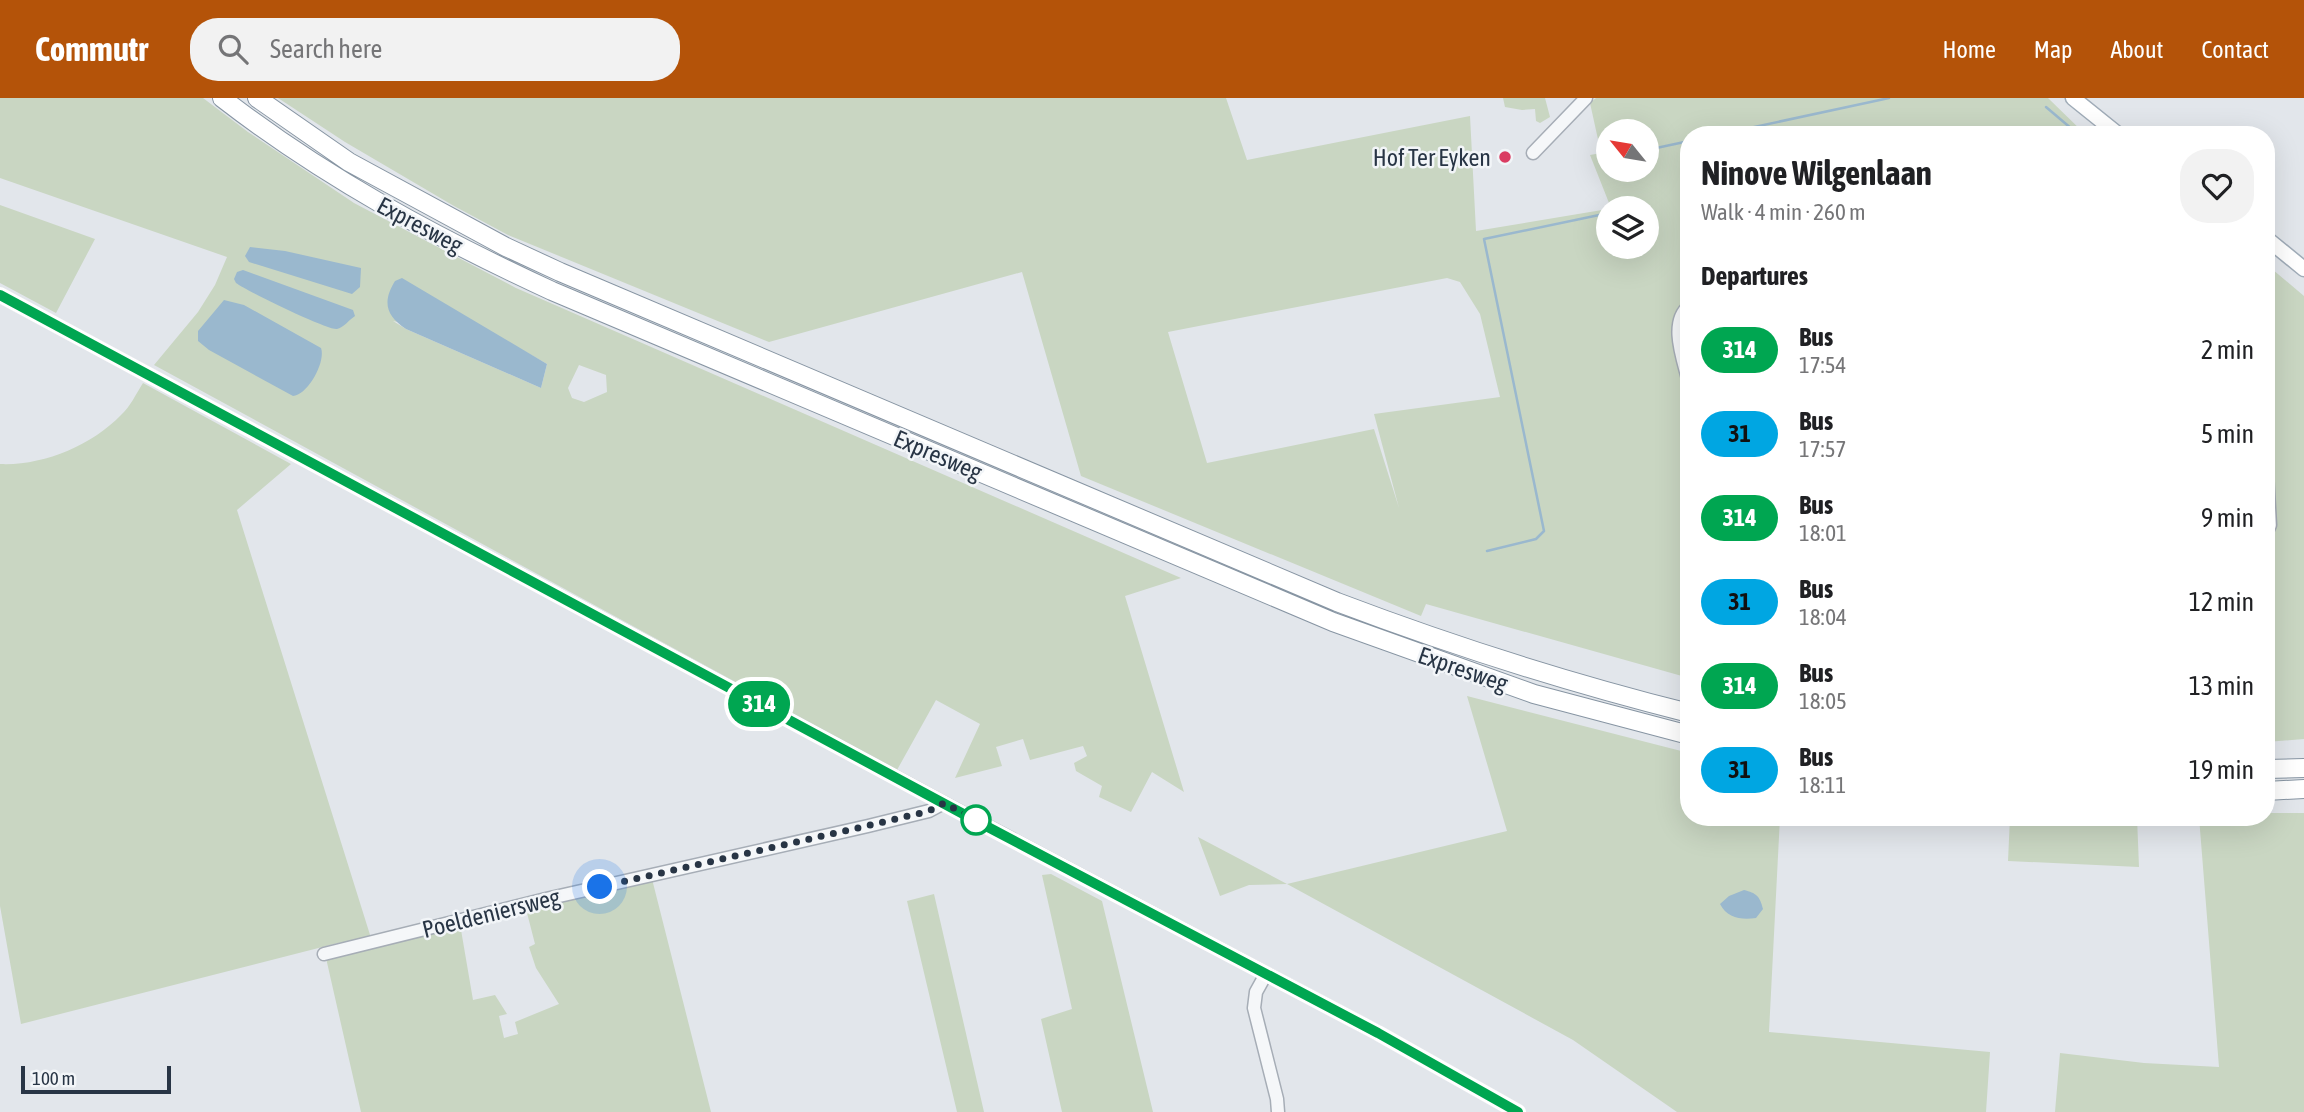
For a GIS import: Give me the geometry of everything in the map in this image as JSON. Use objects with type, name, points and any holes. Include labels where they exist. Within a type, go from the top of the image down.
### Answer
[{"type":"highway","name":"Expresweg","points":[[222,98],[290,148],[389,209],[445,240],[552,291],[1333,622],[1534,694],[1680,733]]},
{"type":"highway","name":"Expresweg","points":[[257,98],[359,168],[506,247],[560,272],[1337,601],[1432,638],[1540,673],[1680,711]]},
{"type":"highway","points":[[2275,769],[2304,768]]},
{"type":"highway","points":[[2275,791],[2304,789]]},
{"type":"main road","points":[[2073,98],[2108,126]]},
{"type":"main road","points":[[2275,246],[2304,270]]},
{"type":"street","points":[[1532,153],[1586,98]]},
{"type":"street","points":[[0,295],[944,803],[1378,1033],[1518,1112]]},
{"type":"street","points":[[1680,318],[1677,327],[1680,341]]},
{"type":"street","name":"Poeldeniersweg","points":[[324,954],[546,899],[929,811],[944,803]]},
{"type":"street","points":[[1266,974],[1256,992],[1254,1008],[1278,1112]]},
{"type":"green space","points":[[0,98],[203,98],[248,132],[354,203],[516,288],[1181,578],[1125,596],[1184,792],[1152,772],[1131,812],[1099,797],[1102,786],[1076,771],[1074,763],[1087,756],[1083,746],[1030,760],[1023,739],[996,747],[1002,766],[955,778],[980,724],[936,700],[897,770],[154,365],[198,312],[215,285],[227,257],[0,178]],"holes":[[[393,321],[519,348],[547,364],[541,388]],[[579,365],[606,375],[607,392],[584,402],[572,398],[568,388]]]},
{"type":"green space","points":[[278,98],[1226,98],[1247,160],[1470,116],[1476,231],[1596,211],[1596,259],[1659,259],[1659,196],[1606,196],[1601,182],[1659,182],[1659,119],[1596,119],[1596,130],[1590,103],[1596,98],[2048,98],[2077,126],[1680,126],[1680,675],[1426,604],[1421,616],[1081,476],[1022,272],[769,342],[508,235],[345,142]],"holes":[[[1447,278],[1460,282],[1480,314],[1500,397],[1374,414],[1399,508],[1374,429],[1207,463],[1168,332]]]},
{"type":"green space","points":[[1503,98],[1545,98],[1550,117],[1540,123],[1536,121],[1535,109],[1505,107]]},
{"type":"green space","points":[[1596,154],[1596,170],[1590,155]]},
{"type":"green space","points":[[0,205],[95,239],[56,313],[0,283]]},
{"type":"green space","points":[[2275,272],[2304,296],[2304,739],[2275,741]]},
{"type":"green space","points":[[143,383],[291,464],[237,510],[371,938],[338,943],[21,1024],[0,906],[0,464],[32,462],[81,445],[121,415]]},
{"type":"green space","points":[[1467,696],[1680,751],[1680,826],[1780,826],[1769,1032],[1990,1052],[1986,1112],[1677,1112],[1573,1040],[1287,884],[1507,831]]},
{"type":"green space","points":[[2275,813],[2304,813],[2304,1112],[2055,1112],[2060,1053],[2144,1063],[2219,1067],[2200,826],[2275,826]]},
{"type":"green space","points":[[2010,826],[2137,826],[2139,867],[2008,861]]},
{"type":"green space","points":[[1198,837],[1287,884],[1249,885],[1220,896]]},
{"type":"green space","points":[[1051,874],[1102,901],[1153,1112],[1062,1112],[1041,1019],[1072,1009],[1042,875]]},
{"type":"green space","points":[[652,879],[711,1112],[361,1112],[326,958],[460,924],[473,1000],[495,995],[507,1014],[499,1016],[504,1038],[518,1034],[515,1022],[559,1004],[536,968],[529,947],[535,944],[526,909]]},
{"type":"green space","points":[[934,894],[984,1112],[957,1112],[907,901]]},
{"type":"water","points":[[250,247],[285,251],[361,268],[360,287],[352,294],[249,262],[245,256]]},
{"type":"water","points":[[243,270],[353,310],[355,316],[344,326],[330,328],[236,283],[234,279],[237,272]]},
{"type":"water","points":[[402,278],[547,364],[541,388],[399,324],[390,314],[387,302],[395,281]]},
{"type":"water","points":[[224,300],[244,305],[321,348],[318,369],[304,390],[293,396],[209,350],[198,341],[198,331]]},
{"type":"water","points":[[1744,890],[1759,898],[1763,909],[1756,918],[1735,917],[1726,912],[1720,904],[1729,896]]},
{"type":"waterway","points":[[1759,126],[1889,98]]},
{"type":"waterway","points":[[2046,107],[2068,126]]},
{"type":"waterway","points":[[1659,147],[1680,143]]},
{"type":"waterway","points":[[1487,551],[1536,539],[1544,531],[1484,239],[1596,216]]},
{"type":"bus line","name":"314","points":[[0,295],[967,816],[1378,1033],[1518,1112]]},
{"type":"place","name":"Hof Ter Eyken","points":[[1505,157]]},
{"type":"route","points":[[600,887],[929,811],[944,803],[976,820]]}]
